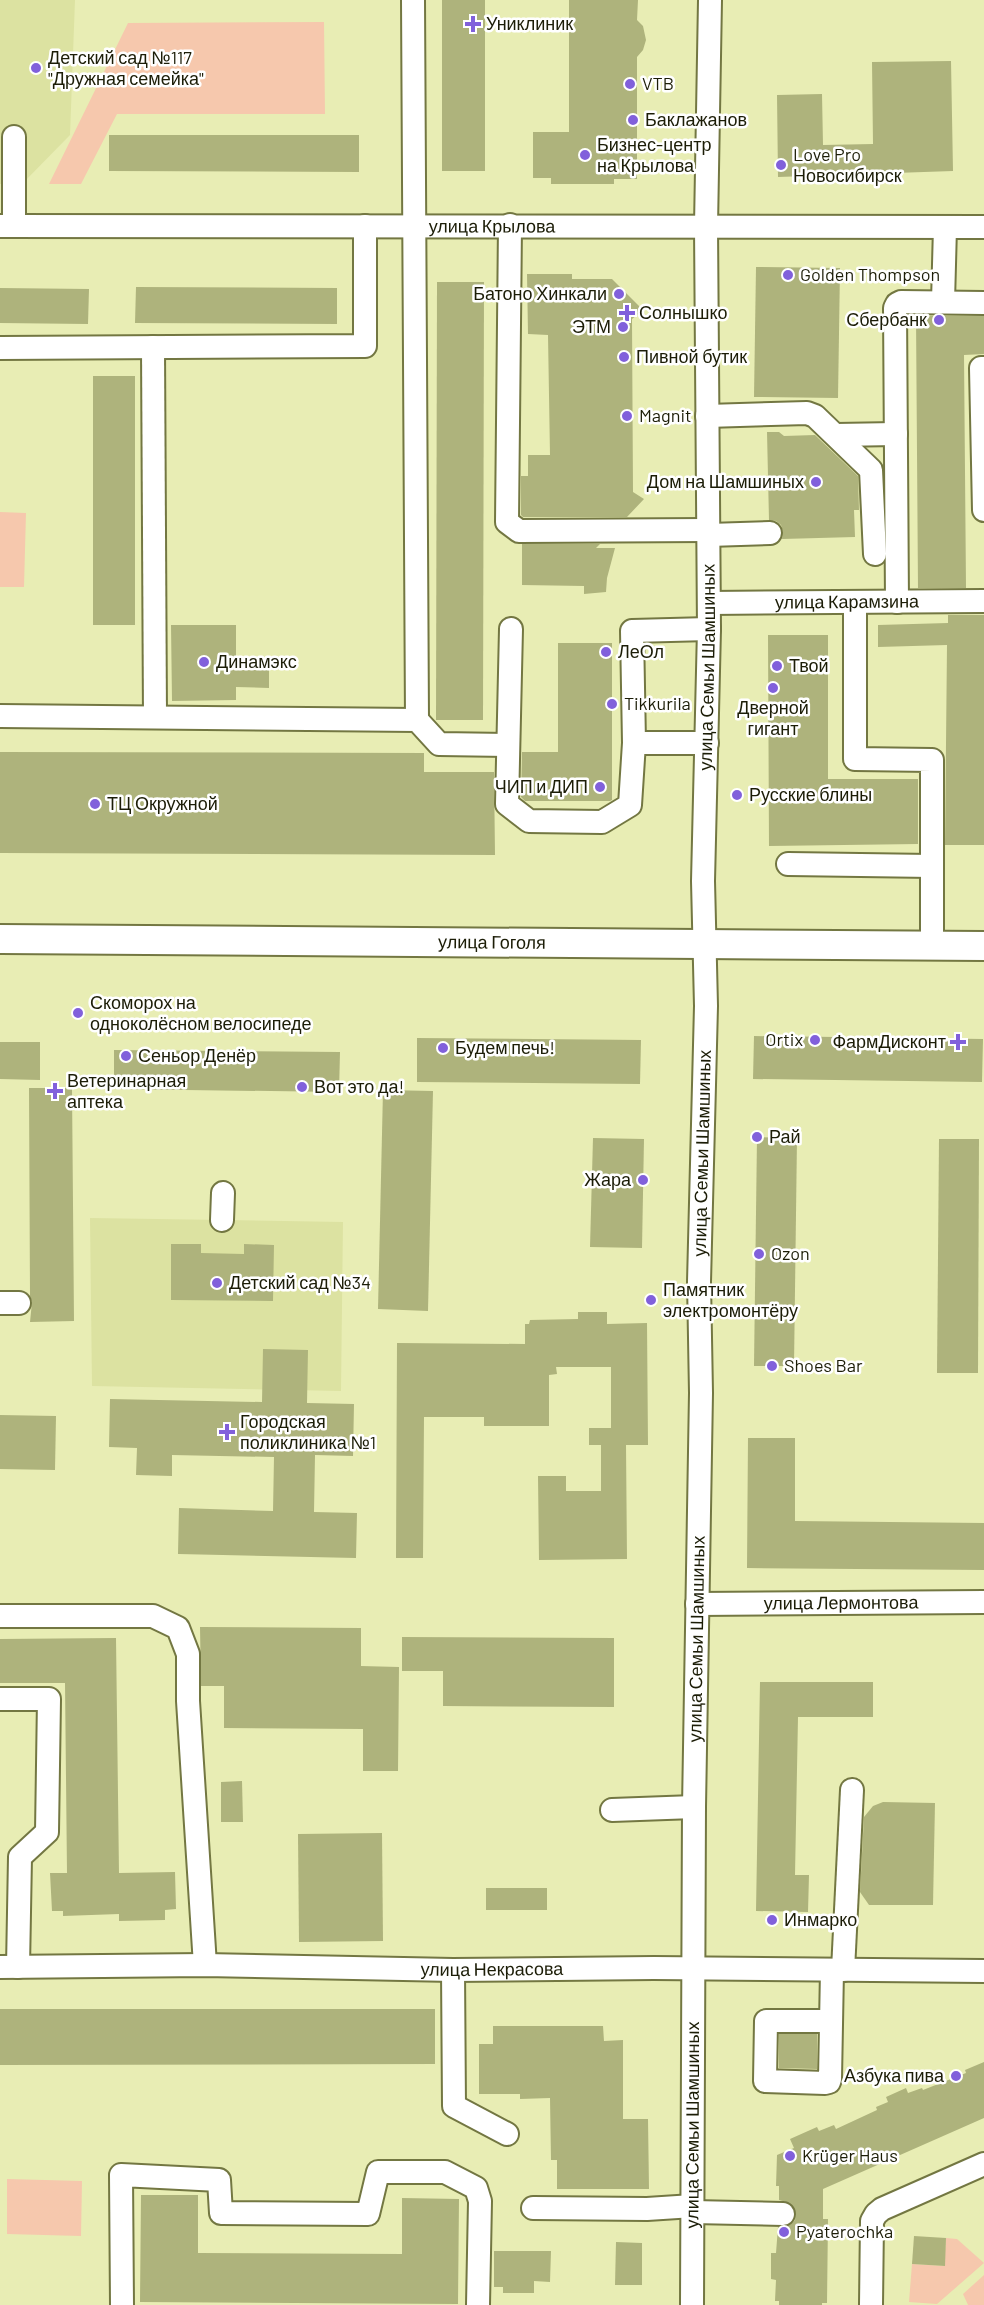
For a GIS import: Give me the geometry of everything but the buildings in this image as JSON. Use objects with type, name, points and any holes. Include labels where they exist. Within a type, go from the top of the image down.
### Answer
[{"type":"main road","name":"улица Гоголя","points":[[0,939],[984,946]]},
{"type":"street","points":[[412,0],[417,720],[439,744],[508,745]]},
{"type":"street","name":"улица Семьи Шамшиных","points":[[692,2305],[699,1282],[706,944],[704,881],[709,629],[706,226],[710,0]]},
{"type":"street","points":[[7,226],[14,137]]},
{"type":"street","points":[[510,225],[507,522],[519,531],[770,533]]},
{"type":"street","name":"улица Крылова","points":[[7,226],[984,227]]},
{"type":"street","points":[[0,348],[365,346],[365,226]]},
{"type":"street","points":[[943,302],[945,227]]},
{"type":"street","points":[[897,602],[895,308],[902,302],[984,303]]},
{"type":"street","points":[[153,347],[155,717]]},
{"type":"street","points":[[984,368],[981,368],[984,510]]},
{"type":"street","points":[[707,416],[807,413],[815,416],[871,470],[875,554]]},
{"type":"street","points":[[836,435],[896,434]]},
{"type":"street","name":"улица Карамзина","points":[[709,603],[984,601]]},
{"type":"street","points":[[855,602],[855,759],[932,760],[932,946]]},
{"type":"street","points":[[511,629],[507,804],[530,821],[602,822],[630,806],[634,743],[632,631],[709,629]]},
{"type":"street","points":[[0,716],[417,720]]},
{"type":"street","points":[[634,743],[707,742]]},
{"type":"street","points":[[788,864],[932,866]]},
{"type":"street","points":[[222,1220],[223,1193]]},
{"type":"street","name":"улица Лермонтова","points":[[697,1604],[984,1602]]},
{"type":"street","points":[[0,1616],[153,1616],[178,1628],[188,1654],[188,1701],[205,1965]]},
{"type":"street","points":[[0,1700],[49,1699],[47,1832],[20,1857],[9,1967]]},
{"type":"street","points":[[831,2021],[852,1790]]},
{"type":"street","points":[[612,1810],[694,1807]]},
{"type":"street","name":"улица Некрасова","points":[[9,1967],[205,1965],[453,1970],[984,1971]]},
{"type":"street","points":[[453,1970],[454,2106],[507,2134]]},
{"type":"street","points":[[872,2305],[873,2221],[876,2214],[882,2209],[984,2164]]},
{"type":"street","points":[[122,2305],[121,2175],[219,2180],[221,2213],[369,2214],[378,2172],[445,2172],[476,2188],[480,2201],[478,2305]]},
{"type":"street","points":[[533,2208],[693,2209],[783,2214]]},
{"type":"shaded area","name":"Детский сад №117 \"Дружная семейка\"","points":[[0,0],[75,0],[70,135],[21,185],[0,184]]},
{"type":"shaded area","points":[[324,22],[325,114],[117,114],[81,184],[49,184],[128,23]]},
{"type":"shaded area","points":[[0,512],[26,513],[24,587],[0,587]]},
{"type":"shaded area","name":"Детский сад №34","points":[[90,1218],[343,1222],[341,1391],[92,1386]]},
{"type":"shaded area","points":[[7,2179],[82,2181],[81,2236],[7,2234]]},
{"type":"shaded area","points":[[946,2238],[957,2239],[984,2263],[937,2304],[909,2302],[912,2264],[944,2266]]},
{"type":"shaded area","points":[[984,2275],[984,2305],[968,2305],[963,2294]]},
{"type":"place","name":"Униклиник","points":[[473,24]]},
{"type":"place","name":"Детский сад №117 \"Дружная семейка\"","points":[[36,68]]},
{"type":"place","name":"VTB","points":[[630,84]]},
{"type":"place","name":"Баклажанов","points":[[633,120]]},
{"type":"place","name":"Бизнес-центр на Крылова","points":[[585,155]]},
{"type":"place","name":"Love Pro Новосибирск","points":[[781,165]]},
{"type":"place","name":"Golden Thompson","points":[[788,275]]},
{"type":"place","name":"Батоно Хинкали","points":[[619,294]]},
{"type":"place","name":"Солнышко","points":[[627,313]]},
{"type":"place","name":"Сбербанк","points":[[939,320]]},
{"type":"place","name":"ЭТМ","points":[[623,327]]},
{"type":"place","name":"Пивной бутик","points":[[624,357]]},
{"type":"place","name":"Magnit","points":[[627,416]]},
{"type":"place","name":"Дом на Шамшиных","points":[[816,482]]},
{"type":"place","name":"ЛеОл","points":[[606,652]]},
{"type":"place","name":"Динамэкс","points":[[204,662]]},
{"type":"place","name":"Твой","points":[[777,666]]},
{"type":"place","name":"Дверной гигант","points":[[773,688]]},
{"type":"place","name":"Tikkurila","points":[[612,704]]},
{"type":"place","name":"ЧИП и ДИП","points":[[600,787]]},
{"type":"place","name":"Русские блины","points":[[737,795]]},
{"type":"place","name":"ТЦ Окружной","points":[[95,804]]},
{"type":"place","name":"Скоморох на одноколёсном велосипеде","points":[[78,1013]]},
{"type":"place","name":"Ortix","points":[[815,1040]]},
{"type":"place","name":"ФармДисконт","points":[[958,1042]]},
{"type":"place","name":"Будем печь!","points":[[443,1048]]},
{"type":"place","name":"Сеньор Денёр","points":[[126,1056]]},
{"type":"place","name":"Вот это да!","points":[[302,1087]]},
{"type":"place","name":"Ветеринарная аптека","points":[[55,1091]]},
{"type":"place","name":"Рай","points":[[757,1137]]},
{"type":"place","name":"Жара","points":[[643,1180]]},
{"type":"place","name":"Ozon","points":[[759,1254]]},
{"type":"place","name":"Детский сад №34","points":[[217,1283]]},
{"type":"place","name":"Памятник электромонтёру","points":[[651,1300]]},
{"type":"place","name":"Shoes Bar","points":[[772,1366]]},
{"type":"place","name":"Городская поликлиника №1","points":[[227,1432]]},
{"type":"place","name":"Инмарко","points":[[772,1920]]},
{"type":"place","name":"Азбука пива","points":[[956,2076]]},
{"type":"place","name":"Krüger Haus","points":[[790,2156]]},
{"type":"place","name":"Pyaterochka","points":[[784,2232]]}]
